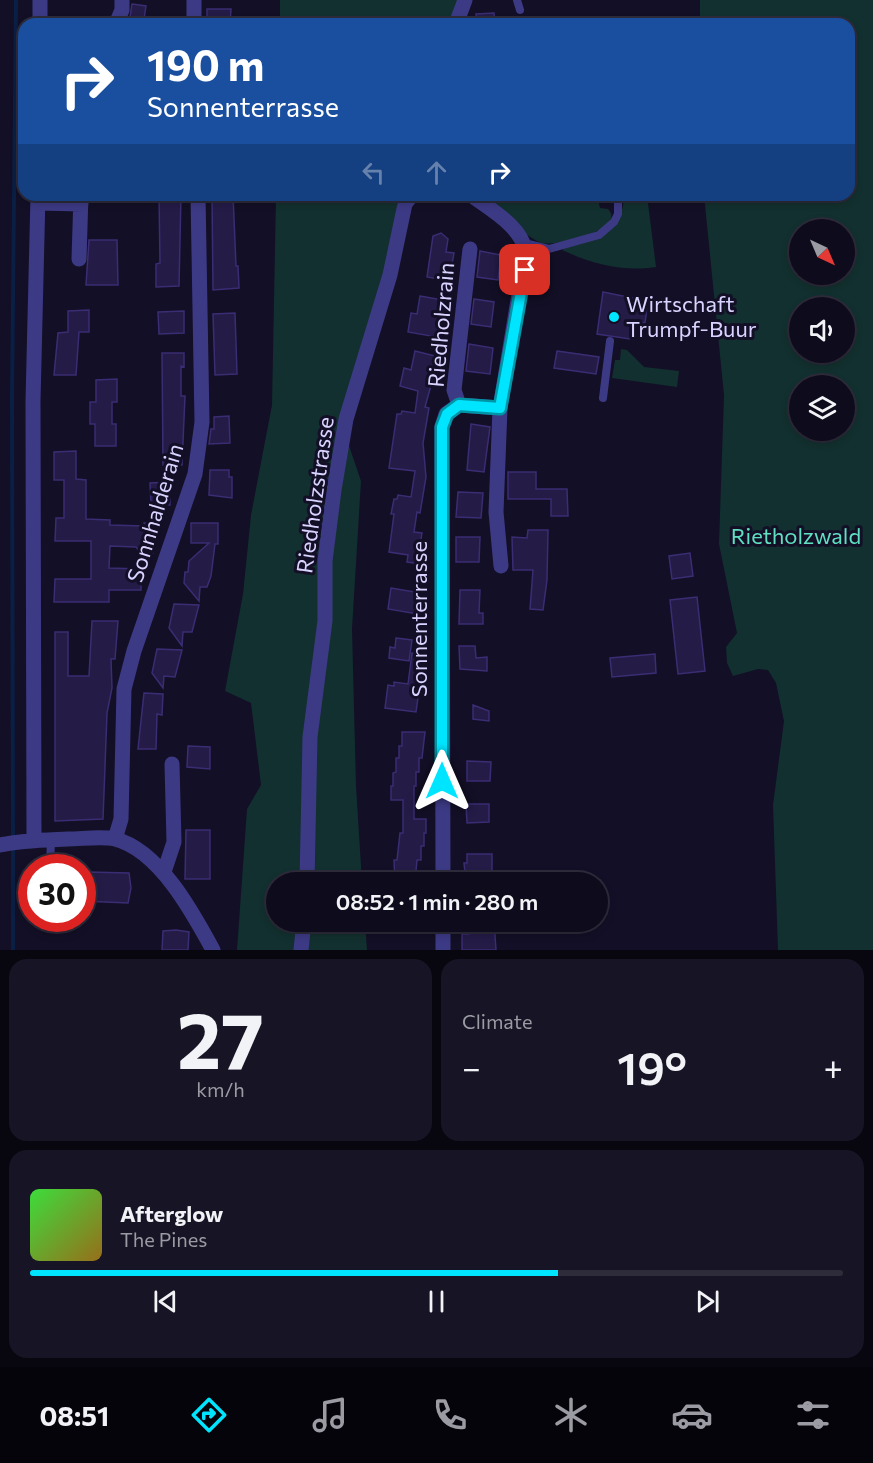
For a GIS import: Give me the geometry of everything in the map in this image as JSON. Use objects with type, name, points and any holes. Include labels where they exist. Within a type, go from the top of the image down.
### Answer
[{"type":"street","points":[[40,0],[40,18]]},
{"type":"street","points":[[119,18],[122,10],[122,0]]},
{"type":"street","points":[[194,0],[194,18]]},
{"type":"street","points":[[458,18],[465,0]]},
{"type":"street","points":[[30,840],[33,401],[38,201]]},
{"type":"street","points":[[79,259],[81,201]]},
{"type":"street","name":"Sonnhalderain","points":[[115,839],[120,819],[124,689],[133,655],[195,474],[200,450],[202,422],[198,201]]},
{"type":"street","name":"Riedholzstrasse","points":[[307,872],[310,737],[325,621],[325,561],[334,490],[346,419],[390,275],[407,201]]},
{"type":"street","points":[[479,201],[514,229],[524,243],[525,270],[500,408],[496,512],[501,566]]},
{"type":"street","name":"Riedholzrain","points":[[459,405],[453,390],[470,249]]},
{"type":"street","points":[[459,405],[500,408]]},
{"type":"street","name":"Sonnenterrasse","points":[[443,872],[442,427],[447,414],[459,405]]},
{"type":"street","points":[[164,872],[174,842],[172,764]]},
{"type":"street","points":[[0,845],[30,840],[115,839],[142,854],[164,872],[188,906],[213,950]]},
{"type":"street","points":[[301,950],[303,932]]},
{"type":"street","points":[[443,932],[443,950]]},
{"type":"lane","points":[[517,0],[520,10]]},
{"type":"lane","points":[[524,243],[549,249],[584,241],[608,230],[618,214],[618,201]]},
{"type":"lane","points":[[603,398],[610,341]]},
{"type":"lane","points":[[50,854],[51,840]]},
{"type":"green space","points":[[280,0],[461,0],[455,18],[280,18]]},
{"type":"green space","name":"Rietholzwald","points":[[700,0],[873,0],[873,950],[778,950],[773,805],[784,721],[776,683],[768,670],[758,669],[733,676],[727,663],[726,647],[737,633],[719,544],[724,395],[705,201],[855,201],[855,18],[700,18]]},
{"type":"green space","points":[[276,201],[398,201],[395,236],[341,422],[361,481],[352,629],[356,786],[361,872],[266,872],[266,932],[366,932],[367,950],[237,950],[247,809],[261,785],[251,703],[225,691],[243,594],[251,515],[272,405]]},
{"type":"green space","points":[[487,201],[598,201],[600,208],[608,209],[611,217],[608,224],[599,230],[574,240],[549,244],[535,240]]},
{"type":"green space","points":[[624,201],[648,201],[656,267],[607,266],[562,250],[598,238],[612,228]]},
{"type":"green space","points":[[621,349],[627,350],[644,367],[679,371],[677,387],[612,378],[615,360],[620,360]]},
{"type":"building","points":[[132,4],[146,6],[144,18],[130,17]]},
{"type":"building","points":[[207,9],[231,9],[230,18],[207,18]]},
{"type":"building","points":[[494,13],[494,18],[476,18],[476,14]]},
{"type":"building","points":[[159,201],[181,201],[179,286],[156,287],[156,264],[160,263]]},
{"type":"building","points":[[212,201],[233,201],[239,288],[213,290]]},
{"type":"building","points":[[441,233],[448,239],[446,252],[454,253],[449,281],[427,277],[433,236]]},
{"type":"building","points":[[89,240],[117,240],[118,285],[86,285]]},
{"type":"building","points":[[480,251],[501,255],[498,280],[477,277]]},
{"type":"building","points":[[603,292],[648,301],[645,323],[633,321],[630,339],[597,334]]},
{"type":"building","points":[[420,296],[443,300],[436,337],[408,332],[411,313],[417,314]]},
{"type":"building","points":[[474,299],[494,302],[491,327],[471,324]]},
{"type":"building","points":[[89,310],[89,332],[79,332],[76,375],[54,375],[58,333],[68,332],[68,311]]},
{"type":"building","points":[[184,311],[184,333],[159,334],[158,312]]},
{"type":"building","points":[[235,313],[237,374],[215,375],[213,314]]},
{"type":"building","points":[[469,344],[493,348],[490,374],[466,371]]},
{"type":"building","points":[[415,351],[439,357],[425,407],[429,408],[423,443],[426,477],[420,513],[417,512],[414,532],[422,533],[420,545],[424,546],[421,564],[407,562],[408,555],[389,552],[394,499],[397,499],[398,495],[411,497],[415,471],[389,468],[397,414],[401,414],[402,411],[415,413],[418,391],[400,386],[404,368],[411,370]]},
{"type":"building","points":[[557,351],[599,357],[596,374],[554,368]]},
{"type":"building","points":[[162,353],[184,353],[184,367],[181,366],[181,396],[185,396],[182,465],[163,465]]},
{"type":"building","points":[[117,379],[117,402],[112,402],[112,424],[116,424],[116,446],[95,446],[95,424],[90,424],[90,402],[96,402],[96,380]]},
{"type":"building","points":[[229,416],[230,443],[209,444],[211,429],[214,429],[214,417]]},
{"type":"building","points":[[471,424],[490,427],[484,472],[467,470]]},
{"type":"building","points":[[76,451],[76,479],[86,480],[86,519],[110,520],[110,525],[144,526],[144,523],[154,523],[153,553],[140,552],[136,547],[110,546],[109,568],[141,569],[141,590],[109,590],[109,602],[54,602],[55,579],[91,579],[91,541],[55,541],[56,518],[64,518],[64,480],[54,480],[54,452]]},
{"type":"building","points":[[210,470],[229,470],[229,477],[232,477],[232,498],[209,495]]},
{"type":"building","points":[[508,472],[536,472],[536,489],[567,489],[568,516],[551,516],[551,499],[508,499]]},
{"type":"building","points":[[170,482],[170,505],[151,505],[150,483]]},
{"type":"building","points":[[458,492],[483,493],[481,518],[456,517]]},
{"type":"building","points":[[191,523],[218,523],[218,544],[215,544],[211,576],[207,587],[200,587],[199,601],[184,583],[185,572],[188,572],[189,561],[209,543],[191,543]]},
{"type":"building","points":[[528,530],[548,530],[547,580],[543,610],[530,609],[533,570],[513,570],[512,537],[527,538]]},
{"type":"building","points":[[456,537],[480,537],[479,562],[456,562]]},
{"type":"building","points":[[690,553],[693,576],[672,579],[669,556]]},
{"type":"building","points":[[391,588],[415,592],[414,599],[426,601],[423,615],[388,609]]},
{"type":"building","points":[[460,590],[480,590],[479,613],[483,613],[483,624],[459,624]]},
{"type":"building","points":[[697,597],[705,671],[678,674],[670,600]]},
{"type":"building","points":[[174,604],[199,605],[192,632],[183,632],[182,646],[169,628]]},
{"type":"building","points":[[92,621],[118,621],[115,659],[111,659],[112,688],[107,713],[103,819],[55,821],[55,632],[68,632],[68,676],[89,676]]},
{"type":"building","points":[[396,638],[412,640],[409,661],[389,658],[390,647],[395,648]]},
{"type":"building","points":[[459,646],[475,646],[476,658],[487,657],[487,671],[460,669]]},
{"type":"building","points":[[157,649],[182,650],[175,677],[164,676],[163,688],[152,673]]},
{"type":"building","points":[[412,653],[424,655],[416,712],[385,708],[388,685],[394,686],[394,682],[408,684]]},
{"type":"building","points":[[655,654],[656,673],[612,677],[610,658]]},
{"type":"building","points":[[144,693],[163,694],[162,715],[157,714],[156,749],[138,749]]},
{"type":"building","points":[[473,705],[489,711],[489,721],[473,719]]},
{"type":"building","points":[[402,732],[425,732],[422,758],[419,758],[419,772],[416,772],[416,786],[414,786],[414,819],[426,819],[426,833],[424,833],[424,846],[421,846],[421,860],[417,860],[416,872],[395,872],[394,860],[397,860],[400,833],[403,833],[403,800],[391,800],[391,786],[393,786],[393,773],[396,772],[396,758],[399,758],[399,746],[402,746]]},
{"type":"building","points":[[188,746],[210,747],[210,769],[187,767]]},
{"type":"building","points":[[467,761],[491,762],[490,781],[467,781]]},
{"type":"building","points":[[466,804],[489,804],[489,822],[467,823]]},
{"type":"building","points":[[186,830],[210,830],[210,879],[185,879]]},
{"type":"building","points":[[467,854],[492,854],[492,872],[465,872],[464,863],[467,863]]},
{"type":"building","points":[[96,872],[129,873],[131,888],[128,903],[96,902]]},
{"type":"building","points":[[163,931],[189,932],[188,950],[162,950]]},
{"type":"building","points":[[469,932],[495,932],[496,950],[462,950],[462,934],[469,934]]},
{"type":"waterway","points":[[13,839],[12,398],[16,0]]},
{"type":"waterway","points":[[13,847],[13,950]]},
{"type":"place","name":"Wirtschaft Trumpf-Buur","points":[[614,317]]},
{"type":"route","points":[[442,781],[442,427],[447,414],[459,405],[500,408],[525,270]]}]
